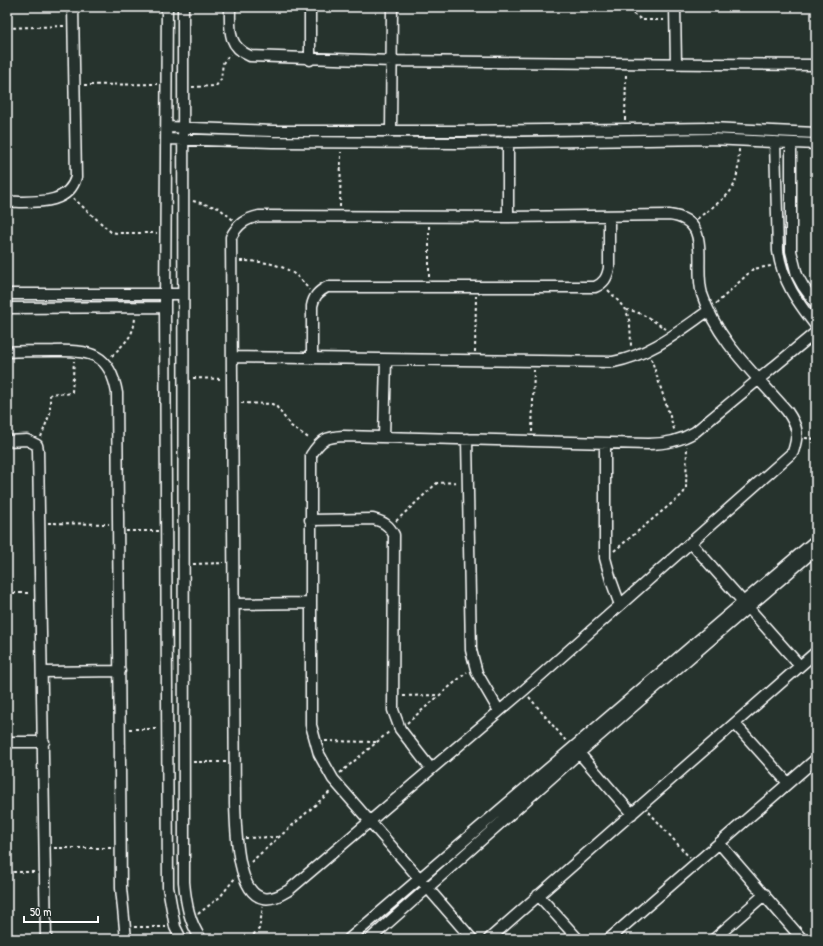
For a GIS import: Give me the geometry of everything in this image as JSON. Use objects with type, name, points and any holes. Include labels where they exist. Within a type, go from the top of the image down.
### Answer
[{"type":"street","points":[[7,202],[51,200],[60,198],[68,193],[73,186],[76,177],[73,7]]},
{"type":"street","points":[[167,7],[167,233],[165,307],[167,399],[168,887],[175,927],[181,939]]},
{"type":"street","points":[[183,7],[184,882],[186,902],[191,919],[201,939]]},
{"type":"street","points":[[230,7],[230,31],[232,39],[236,47],[242,53],[250,56],[310,60],[816,65]]},
{"type":"street","points":[[310,7],[310,60]]},
{"type":"street","points":[[391,131],[392,7]]},
{"type":"street","points":[[675,7],[676,64]]},
{"type":"street","points":[[167,127],[272,131],[625,130],[711,128],[816,133],[815,144],[711,139],[460,143],[167,139]]},
{"type":"street","points":[[460,131],[460,143]]},
{"type":"street","points":[[508,142],[508,217]]},
{"type":"street","points":[[775,142],[778,251],[780,265],[791,292],[816,326]]},
{"type":"street","points":[[790,143],[791,251],[797,275],[816,304]]},
{"type":"street","points":[[669,215],[681,216],[692,223],[698,234],[701,290],[708,311],[726,341],[796,423],[798,438],[793,452],[499,711],[289,890],[277,897],[264,898],[252,893],[242,870],[236,839],[231,237],[237,226],[246,219],[259,216],[608,216],[669,215]]},
{"type":"street","points":[[312,358],[312,306],[314,298],[319,291],[327,287],[590,288],[602,283],[608,277],[609,268],[608,216]]},
{"type":"street","points":[[7,294],[183,294]]},
{"type":"street","points":[[7,308],[165,307]]},
{"type":"street","points":[[232,357],[613,362],[632,359],[649,351],[708,311]]},
{"type":"street","points":[[472,939],[369,822],[336,782],[319,754],[311,725],[311,455],[318,444],[330,437],[663,444],[682,439],[816,332]]},
{"type":"street","points":[[7,352],[75,350],[91,353],[105,362],[114,376],[117,393],[121,848],[123,927],[126,939]]},
{"type":"street","points":[[384,437],[386,360]]},
{"type":"street","points":[[167,399],[184,399]]},
{"type":"street","points":[[467,439],[471,650],[474,666],[499,711]]},
{"type":"street","points":[[7,441],[27,440],[37,445],[39,458],[46,939]]},
{"type":"street","points":[[605,443],[606,558],[611,580],[620,605]]},
{"type":"street","points":[[310,520],[382,521],[389,527],[394,535],[393,710],[399,727],[431,769]]},
{"type":"street","points":[[746,605],[816,540]]},
{"type":"street","points":[[691,543],[800,666]]},
{"type":"street","points":[[349,939],[419,879],[576,751],[746,605],[816,549]]},
{"type":"street","points":[[234,604],[311,603]]},
{"type":"street","points":[[489,939],[816,652]]},
{"type":"street","points":[[43,672],[120,671]]},
{"type":"street","points":[[735,724],[788,783]]},
{"type":"street","points":[[7,742],[44,742]]},
{"type":"street","points":[[576,751],[632,814]]},
{"type":"street","points":[[370,939],[428,889],[576,751]]},
{"type":"street","points":[[609,939],[816,759]]},
{"type":"street","points":[[719,843],[802,939]]},
{"type":"street","points":[[714,939],[764,894]]},
{"type":"street","points":[[538,895],[578,939]]},
{"type":"path","points":[[623,7],[642,20],[676,20]]},
{"type":"path","points":[[7,28],[74,26]]},
{"type":"path","points":[[184,87],[216,86],[221,79],[223,63],[236,47]]},
{"type":"path","points":[[625,130],[626,63]]},
{"type":"path","points":[[74,86],[167,84]]},
{"type":"path","points":[[692,223],[730,193],[735,186],[739,171],[739,140]]},
{"type":"path","points":[[340,216],[341,142]]},
{"type":"path","points":[[68,193],[111,232],[167,233]]},
{"type":"path","points":[[184,199],[219,208],[232,219],[237,226]]},
{"type":"path","points":[[428,287],[429,217]]},
{"type":"path","points":[[231,261],[262,261],[279,265],[297,276],[305,284],[314,298]]},
{"type":"path","points":[[708,311],[753,268],[780,265]]},
{"type":"path","points":[[602,283],[626,310],[630,326],[632,359]]},
{"type":"path","points":[[475,361],[477,287]]},
{"type":"path","points":[[105,362],[134,332],[135,307]]},
{"type":"path","points":[[626,310],[641,313],[675,334]]},
{"type":"path","points":[[37,445],[48,421],[50,395],[69,394],[72,392],[75,350]]},
{"type":"path","points":[[606,558],[683,494],[686,488],[682,439],[649,351]]},
{"type":"path","points":[[532,441],[534,362]]},
{"type":"path","points":[[184,378],[232,379]]},
{"type":"path","points":[[232,403],[272,404],[276,406],[296,430],[318,444]]},
{"type":"path","points":[[389,527],[437,483],[468,482]]},
{"type":"path","points":[[41,523],[167,531]]},
{"type":"path","points":[[183,564],[234,563]]},
{"type":"path","points":[[7,593],[42,594]]},
{"type":"path","points":[[191,919],[220,897],[242,870],[378,742],[399,727],[474,666]]},
{"type":"path","points":[[523,690],[576,751]]},
{"type":"path","points":[[393,696],[439,695]]},
{"type":"path","points":[[120,729],[168,729]]},
{"type":"path","points":[[315,741],[378,742]]},
{"type":"path","points":[[183,762],[235,762]]},
{"type":"path","points":[[643,805],[695,864]]},
{"type":"path","points":[[236,839],[277,837]]},
{"type":"path","points":[[45,848],[121,848]]},
{"type":"path","points":[[7,872],[46,872]]},
{"type":"path","points":[[249,939],[259,929],[264,898]]},
{"type":"path","points":[[123,927],[175,927]]}]
